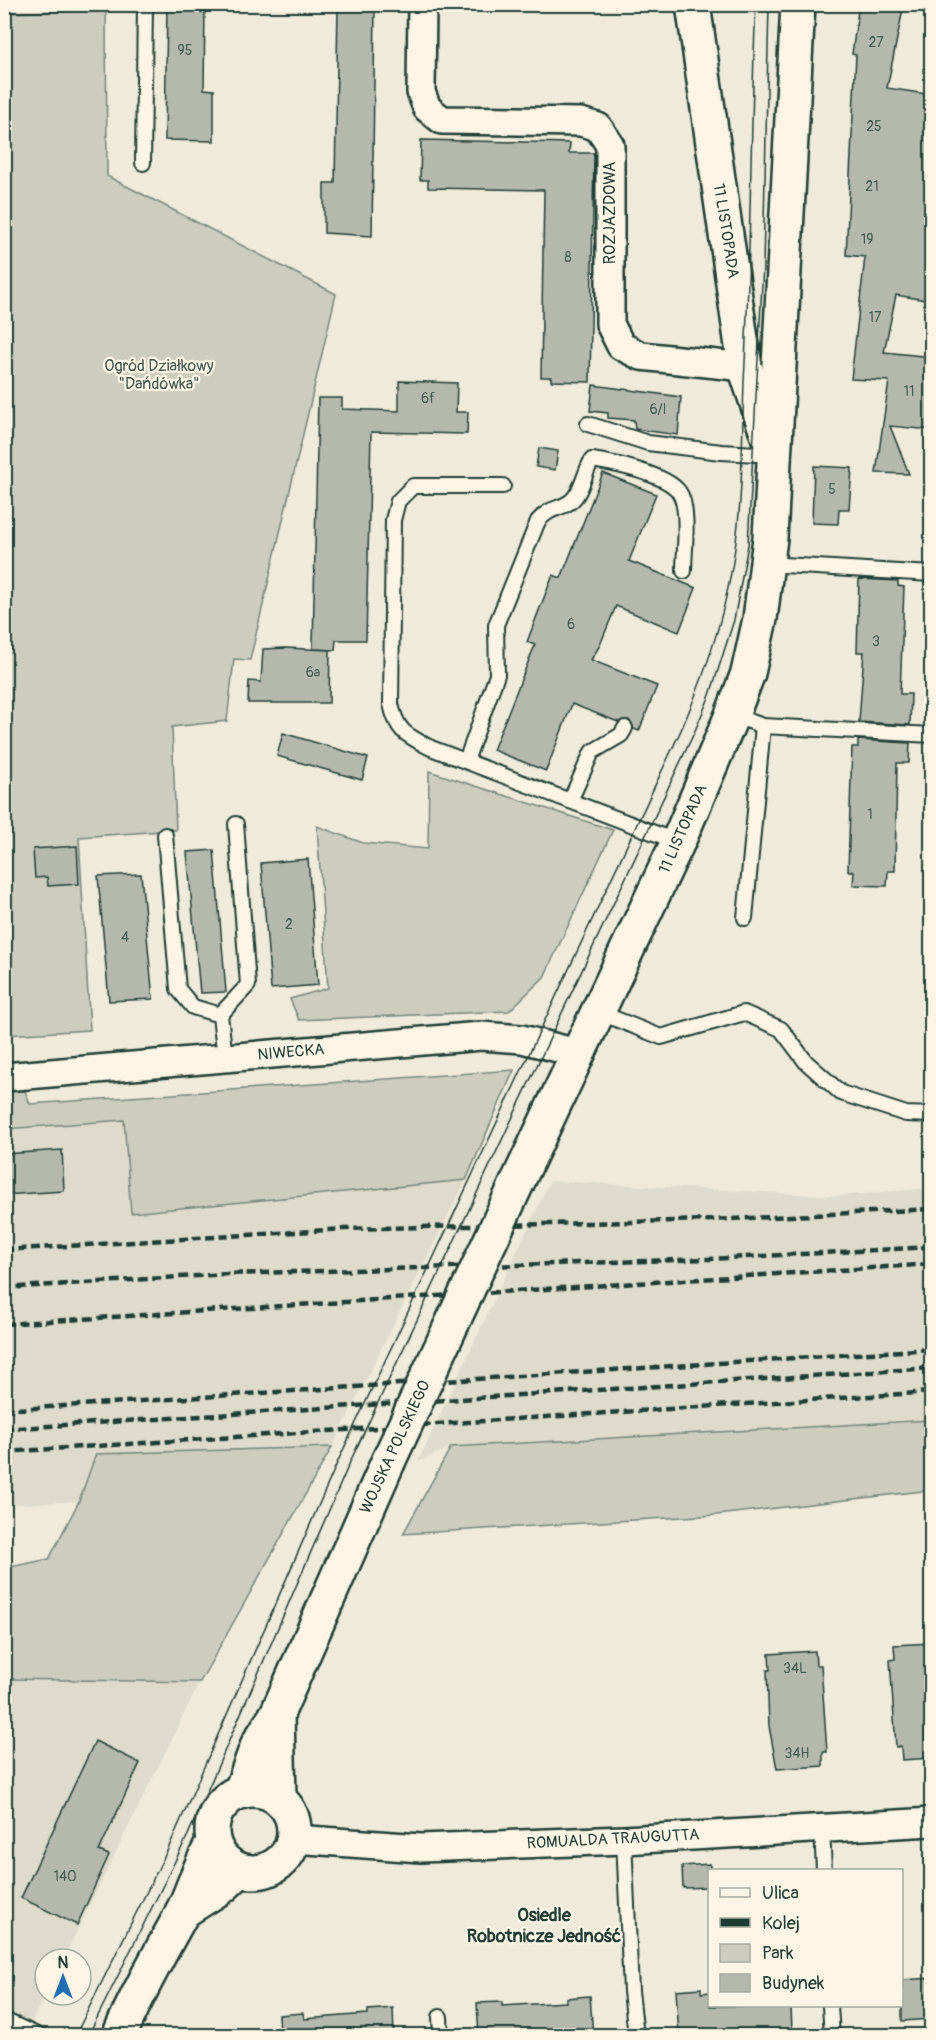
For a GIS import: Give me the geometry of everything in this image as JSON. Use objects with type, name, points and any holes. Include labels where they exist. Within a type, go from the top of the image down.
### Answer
[{"type":"main road","name":"11 LISTOPADA","points":[[693,4],[745,367],[775,455]]},
{"type":"main road","name":"11 LISTOPADA","points":[[518,1181],[678,842],[748,673],[759,619],[766,564],[775,455],[798,4]]},
{"type":"main road","name":"WOJSKA POLSKIEGO","points":[[241,1791],[258,1744],[277,1714],[388,1462],[518,1181]]},
{"type":"main road","name":"WOJSKA POLSKIEGO","points":[[277,1714],[279,1799]]},
{"type":"main road","points":[[259,1790],[279,1799],[289,1810],[294,1824],[294,1839],[283,1859],[274,1866],[252,1872],[240,1870],[224,1859],[213,1843],[212,1823],[215,1813],[228,1798],[241,1791],[259,1790]]},
{"type":"main road","points":[[119,2036],[140,1987],[182,1912],[199,1866],[213,1843]]},
{"type":"main road","points":[[182,1912],[223,1886],[240,1870]]},
{"type":"street","name":"ROZJAZDOWA","points":[[422,4],[421,92],[427,108],[442,120],[581,122],[598,127],[610,145],[610,324],[621,346],[641,356],[745,367]]},
{"type":"street","name":"NIWECKA","points":[[4,1077],[481,1036],[529,1041],[577,1053]]},
{"type":"street","name":"ROMUALDA TRAUGUTTA","points":[[294,1839],[421,1848],[624,1840],[932,1822]]},
{"type":"lane","points":[[143,163],[145,4]]},
{"type":"lane","points":[[588,424],[648,443],[721,452],[775,455]]},
{"type":"lane","points":[[466,761],[497,675],[496,625],[538,521],[548,509],[569,502],[578,492],[592,460],[611,462],[658,478],[669,482],[680,492],[685,514],[684,571]]},
{"type":"lane","points":[[503,486],[413,486],[398,501],[393,520],[391,704],[395,723],[407,736],[466,761],[678,842]]},
{"type":"lane","points":[[766,564],[932,574]]},
{"type":"lane","points":[[732,715],[763,726],[932,735]]},
{"type":"lane","points":[[745,918],[763,726]]},
{"type":"lane","points":[[570,801],[592,752],[621,735],[625,728]]},
{"type":"lane","points":[[225,1058],[220,1015],[248,985],[236,824]]},
{"type":"lane","points":[[165,836],[178,989],[193,1007],[220,1015]]},
{"type":"lane","points":[[598,1012],[661,1037],[744,1013],[782,1029],[806,1062],[841,1093],[906,1114],[932,1115]]},
{"type":"lane","points":[[822,1828],[824,1869]]},
{"type":"lane","points":[[624,1840],[631,1991],[636,2036]]},
{"type":"lane","points":[[831,2007],[832,2036]]},
{"type":"lane","points":[[440,2017],[441,2036]]},
{"type":"lane","points":[[4,2020],[39,2036]]},
{"type":"shaded area","points":[[124,1120],[131,1213],[466,1180],[332,1447],[97,1454],[79,1501],[5,1505],[5,1129]]},
{"type":"shaded area","points":[[550,1181],[837,1196],[931,1188],[931,1420],[451,1447],[418,1462]]},
{"type":"shaded area","points":[[5,1679],[200,1682],[69,1947],[33,1947],[33,2007],[39,2007],[25,2035],[5,2036]]},
{"type":"green space","name":"Ogród Działkowy \"Dańdówka\"","points":[[106,10],[107,176],[336,294],[250,660],[234,659],[227,721],[172,727],[176,830],[79,837],[90,1030],[5,1035],[5,13]]},
{"type":"green space","points":[[429,771],[613,830],[544,977],[509,1011],[299,1020],[290,999],[328,988],[317,826],[363,843],[428,849]]},
{"type":"green space","points":[[514,1070],[466,1180],[131,1213],[124,1120],[5,1129],[5,1092],[25,1091],[30,1104]]},
{"type":"green space","points":[[931,1420],[931,1490],[717,1515],[403,1534],[451,1447]]},
{"type":"green space","points":[[332,1447],[200,1682],[5,1679],[5,1568],[49,1559],[79,1501],[96,1454]]},
{"type":"building","points":[[167,4],[205,4],[204,89],[214,90],[214,141],[165,140]]},
{"type":"building","points":[[338,4],[375,4],[372,236],[324,233],[324,183],[335,183]]},
{"type":"building","points":[[859,4],[904,4],[887,88],[932,95],[932,301],[896,295],[884,352],[932,357],[932,430],[890,426],[909,474],[876,473],[889,381],[851,379],[865,257],[846,255],[856,55],[852,54]]},
{"type":"building","points":[[421,140],[570,143],[569,153],[594,153],[590,382],[551,381],[551,377],[541,377],[544,190],[428,188],[428,180],[420,180]]},
{"type":"building","points":[[399,381],[457,383],[456,412],[468,412],[467,434],[371,432],[366,640],[336,640],[335,650],[313,649],[318,398],[342,398],[342,409],[399,411]]},
{"type":"building","points":[[593,385],[681,397],[678,435],[635,429],[634,420],[608,418],[608,413],[590,411]]},
{"type":"building","points":[[539,448],[558,451],[555,470],[536,467]]},
{"type":"building","points":[[814,466],[852,468],[849,509],[839,509],[838,524],[812,523]]},
{"type":"building","points":[[603,473],[656,494],[629,561],[696,588],[679,632],[616,606],[600,645],[591,660],[657,686],[639,731],[634,729],[629,720],[618,722],[572,704],[546,771],[493,750],[535,645],[527,642],[553,575],[561,578]]},
{"type":"building","points":[[859,579],[898,581],[898,586],[904,587],[900,694],[911,694],[910,725],[859,722],[864,652],[857,652]]},
{"type":"building","points":[[263,649],[330,650],[329,703],[248,703],[249,681],[261,682]]},
{"type":"building","points":[[283,733],[368,758],[362,780],[277,756]]},
{"type":"building","points":[[858,740],[910,743],[909,763],[897,763],[895,871],[888,871],[887,886],[853,885],[854,871],[848,871],[852,747],[858,747]]},
{"type":"building","points":[[77,846],[79,884],[48,886],[47,877],[35,878],[33,849]]},
{"type":"building","points":[[214,850],[226,992],[200,993],[187,852]]},
{"type":"building","points":[[308,859],[318,985],[271,989],[261,863]]},
{"type":"building","points":[[141,874],[153,999],[109,1001],[98,876]]},
{"type":"building","points":[[62,1150],[64,1191],[4,1195],[4,1154]]},
{"type":"building","points":[[932,1643],[932,1758],[902,1760],[901,1746],[896,1747],[890,1660],[895,1659],[894,1645]]},
{"type":"building","points":[[815,1651],[816,1665],[821,1665],[827,1752],[823,1752],[823,1766],[777,1769],[769,1726],[767,1670],[770,1670],[769,1654]]},
{"type":"building","points":[[95,1741],[140,1763],[99,1851],[109,1855],[77,1925],[21,1898]]},
{"type":"building","points":[[710,1864],[708,1887],[683,1888],[682,1866]]},
{"type":"building","points":[[932,1978],[932,2019],[902,2021],[903,1980]]},
{"type":"building","points":[[701,1988],[701,1993],[708,1992],[708,2007],[791,2007],[792,2032],[767,2034],[767,2031],[679,2036],[676,1990]]},
{"type":"building","points":[[590,1996],[593,2036],[479,2036],[477,2003],[502,2002],[502,2006],[566,2002],[566,1998]]},
{"type":"building","points":[[393,2008],[394,2036],[280,2036],[279,2015],[303,2013],[304,2019],[368,2014],[368,2010]]},
{"type":"tram line","points":[[75,2036],[168,1849],[338,1461],[682,728],[708,660],[728,590],[740,502],[756,4]]},
{"type":"tram line","points":[[88,2036],[188,1835],[350,1462],[710,695],[734,620],[748,545],[763,266],[769,4]]},
{"type":"railway","points":[[4,1250],[344,1229],[711,1220],[932,1209]]},
{"type":"railway","points":[[4,1288],[228,1274],[709,1259],[932,1247]]},
{"type":"railway","points":[[4,1324],[932,1264]]},
{"type":"railway","points":[[4,1410],[932,1349]]},
{"type":"railway","points":[[4,1429],[932,1368]]},
{"type":"railway","points":[[4,1452],[932,1392]]},
{"type":"district","name":"Osiedle Robotnicze Jedność","points":[[544,1925]]}]
